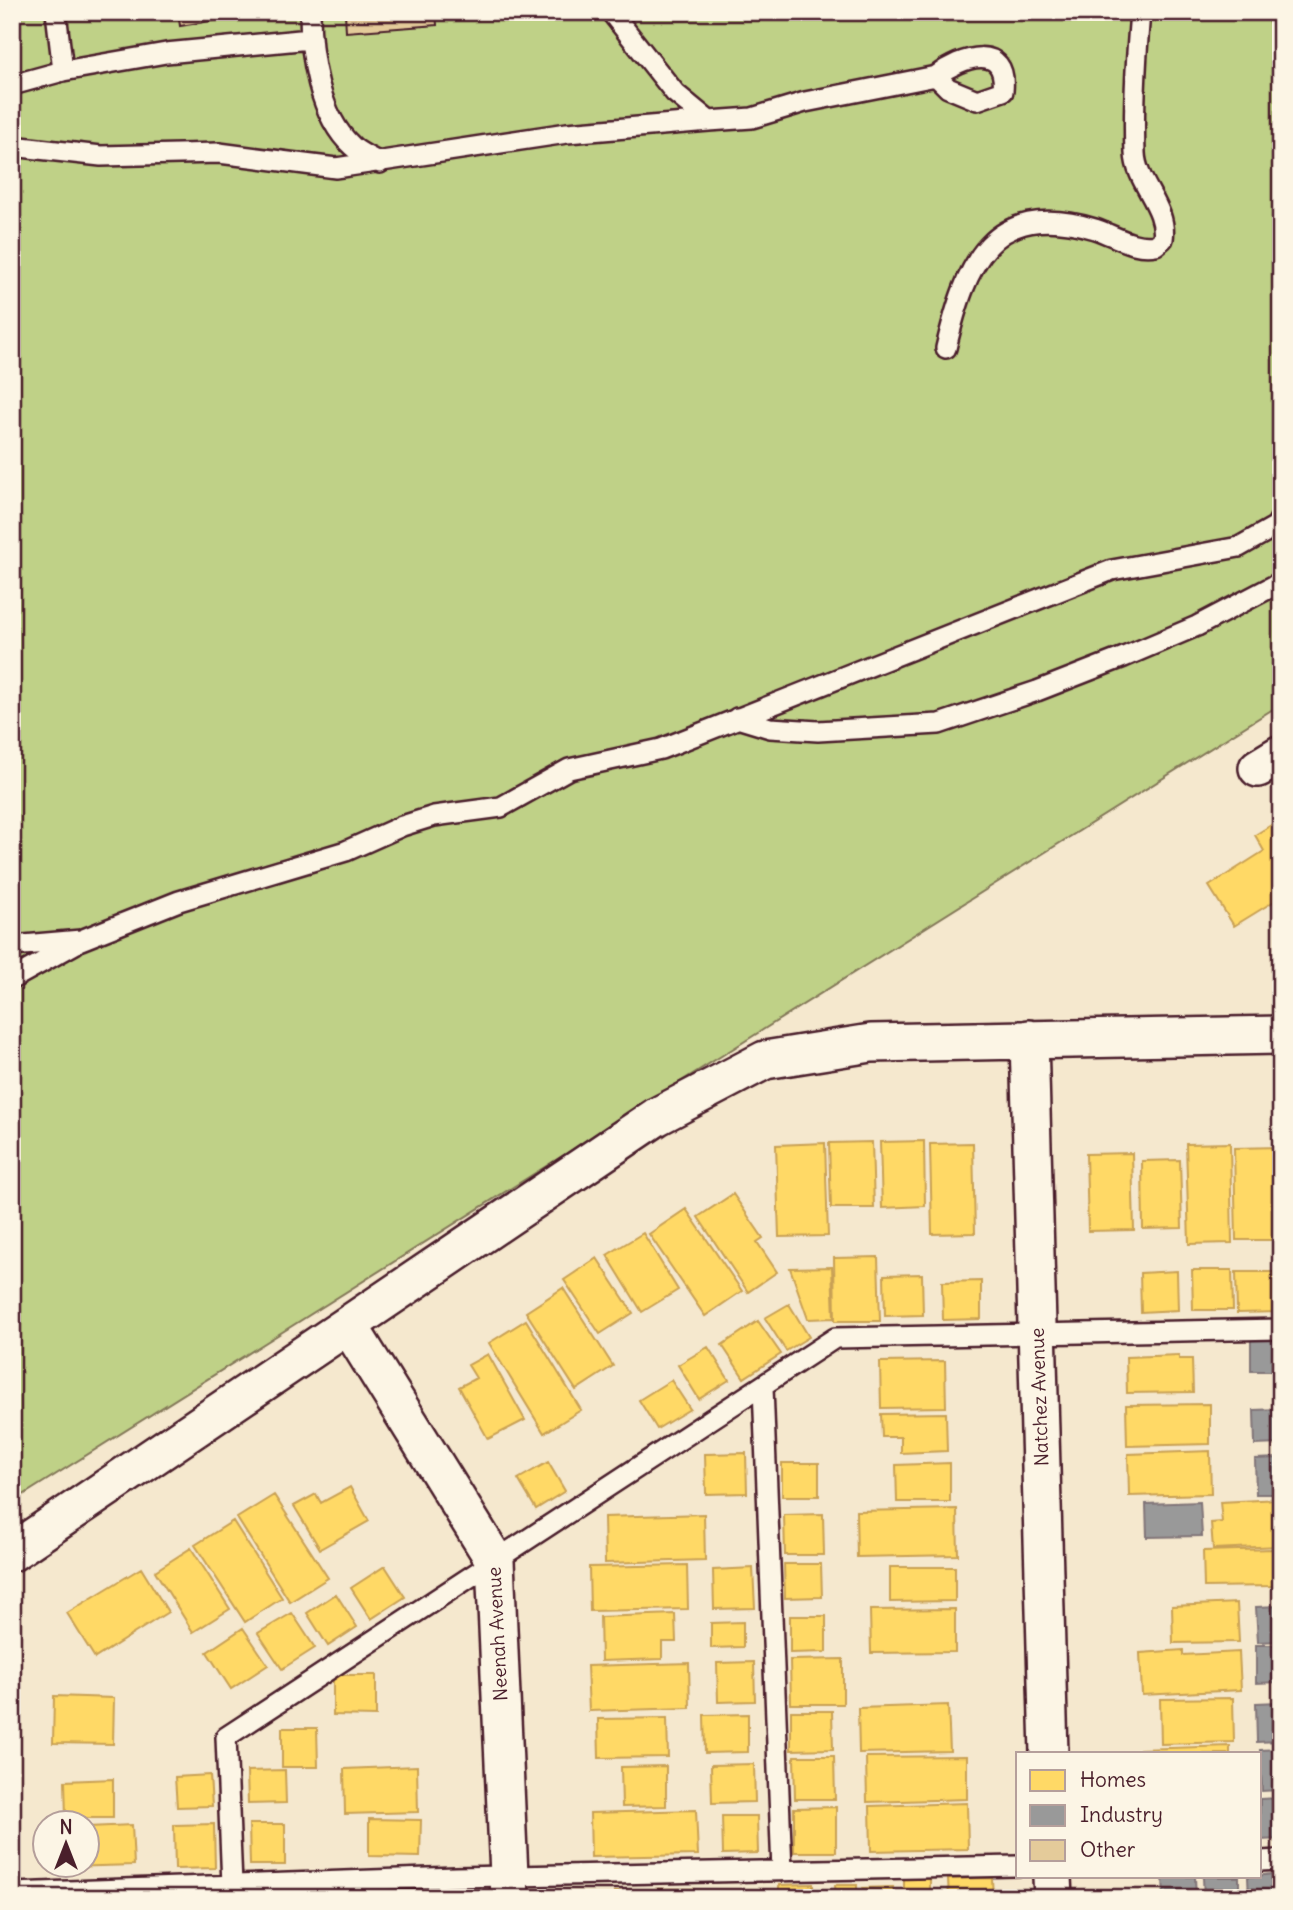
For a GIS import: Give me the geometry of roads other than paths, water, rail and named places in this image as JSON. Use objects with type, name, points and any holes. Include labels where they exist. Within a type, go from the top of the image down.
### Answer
[{"type":"street","points":[[12,1552],[656,1117],[765,1060],[871,1043],[1281,1035]]},
{"type":"street","name":"Natchez Avenue","points":[[1029,1039],[1049,1752]]},
{"type":"street","name":"Neenah Avenue","points":[[349,1326],[495,1561],[509,1887]]},
{"type":"street","points":[[1052,1878],[1053,1898]]},
{"type":"lane","points":[[56,12],[64,71]]},
{"type":"lane","points":[[310,12],[315,78],[340,130],[352,146],[380,163]]},
{"type":"lane","points":[[611,12],[675,93],[709,121]]},
{"type":"lane","points":[[946,348],[967,273],[978,255],[993,240],[1012,230],[1053,223],[1096,229],[1133,245],[1156,245],[1163,239],[1162,218],[1135,155],[1132,91],[1140,12]]},
{"type":"lane","points":[[1278,12],[1281,23]]},
{"type":"lane","points":[[12,85],[64,71],[166,52],[310,39]]},
{"type":"lane","points":[[12,146],[101,156],[219,153],[336,168],[567,133],[752,118],[805,102],[936,76]]},
{"type":"lane","points":[[12,979],[81,940],[179,901],[346,851],[402,826],[434,816],[501,807],[569,769],[661,749],[1112,570],[1239,547],[1276,526],[1281,517]]},
{"type":"lane","points":[[737,718],[770,728],[818,731],[939,724],[1037,691],[1124,657],[1197,626],[1281,582]]},
{"type":"lane","points":[[12,946],[81,940]]},
{"type":"lane","points":[[232,1885],[226,1737],[835,1338],[1281,1329]]},
{"type":"lane","points":[[763,1387],[782,1871]]},
{"type":"lane","points":[[1262,1861],[1281,1860]]},
{"type":"lane","points":[[12,1893],[232,1885],[509,1887],[782,1871],[1016,1866]]}]
